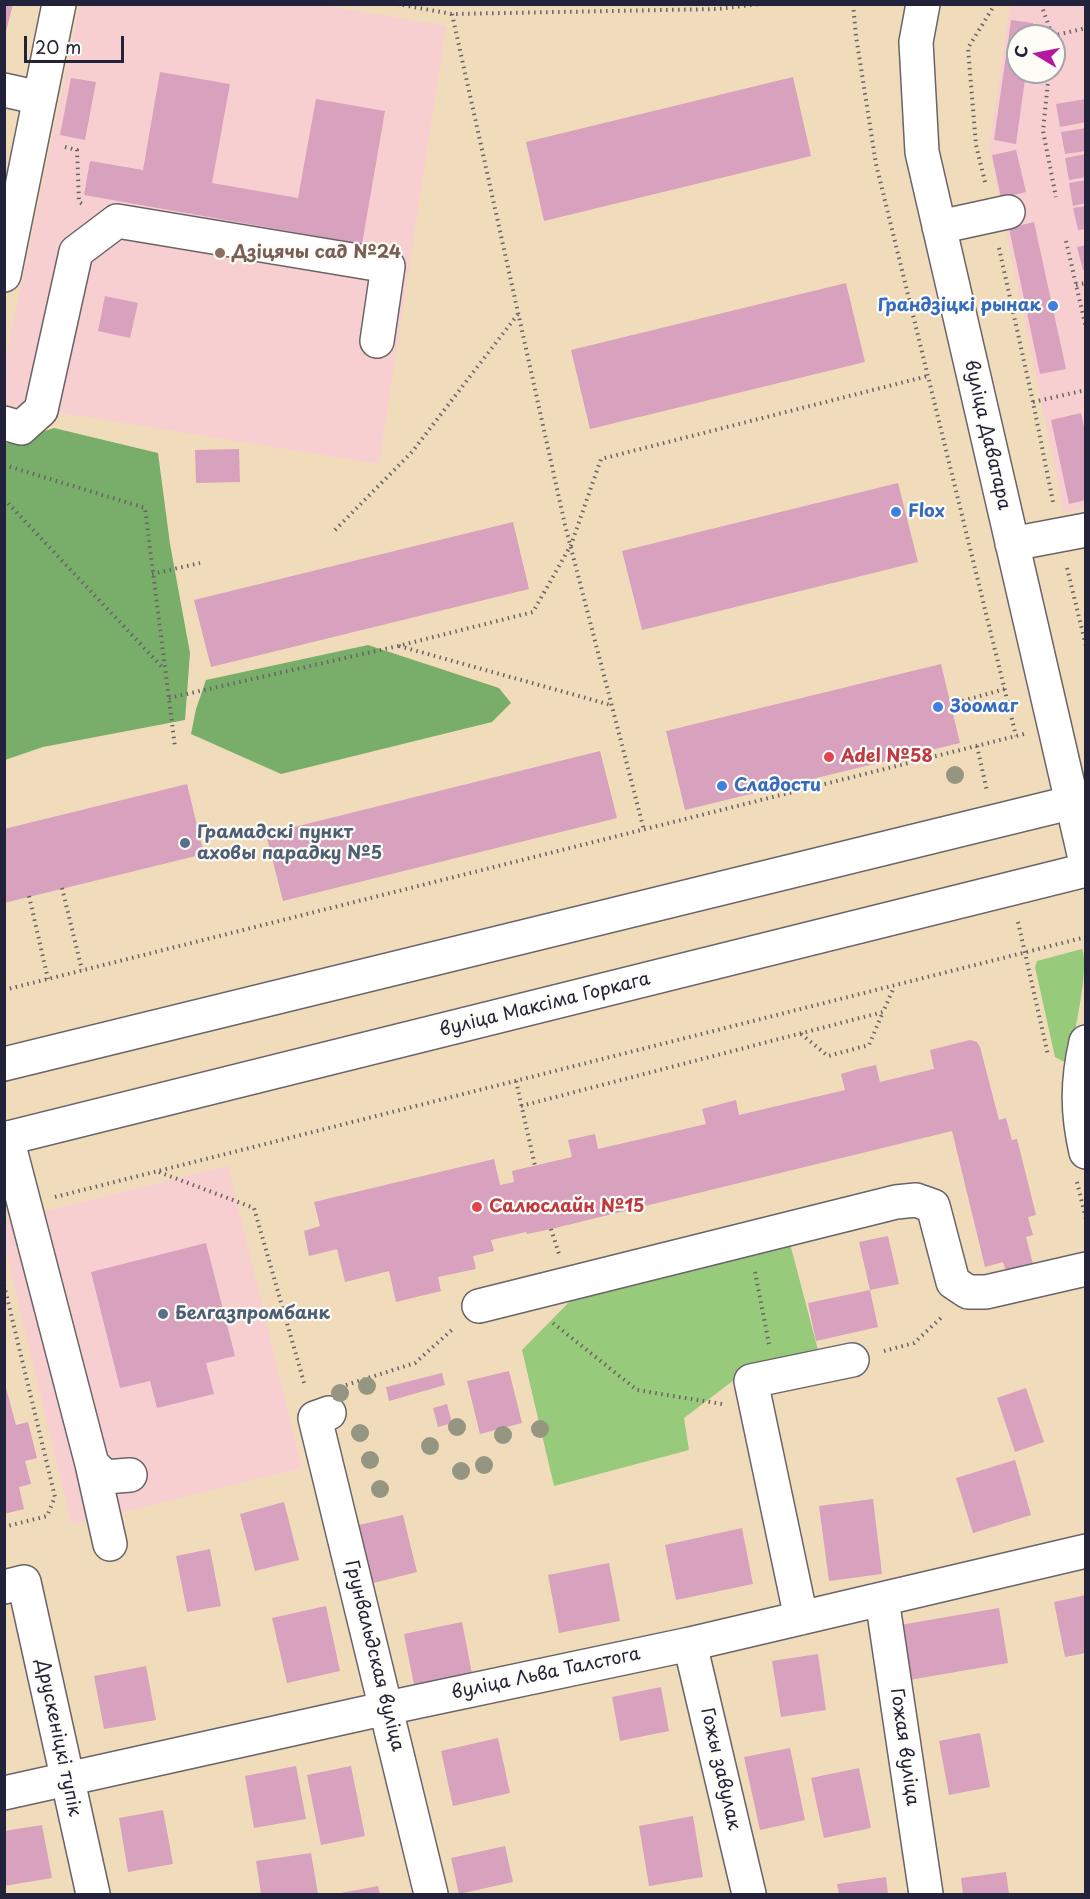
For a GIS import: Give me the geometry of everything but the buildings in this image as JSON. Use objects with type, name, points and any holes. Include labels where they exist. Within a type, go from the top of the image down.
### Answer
[{"type":"street","points":[[4,274],[11,206],[40,98],[58,4]]},
{"type":"street","name":"вуліца Даватара","points":[[923,4],[916,42],[922,152],[1012,544],[1079,801],[1086,863]]},
{"type":"street","points":[[4,90],[40,98]]},
{"type":"street","points":[[939,227],[1000,213]]},
{"type":"street","points":[[4,423],[21,428],[41,410],[76,252],[117,221],[388,266],[377,341]]},
{"type":"street","points":[[1012,544],[1072,532]]},
{"type":"street","points":[[4,1064],[1079,801]]},
{"type":"street","name":"вуліца Максіма Горкага","points":[[6,1138],[1086,870]]},
{"type":"street","points":[[1086,1042],[1079,1079],[1079,1121],[1086,1152]]},
{"type":"street","points":[[6,1138],[92,1464],[110,1544]]},
{"type":"street","points":[[491,1302],[896,1202],[916,1200],[933,1206],[953,1282],[968,1292],[987,1292],[1086,1269]]},
{"type":"street","points":[[801,1618],[751,1381],[852,1360]]},
{"type":"street","name":"Грунвальдская вуліца","points":[[328,1406],[387,1708],[431,1894]]},
{"type":"street","points":[[92,1464],[105,1477],[130,1475]]},
{"type":"street","name":"вуліца Льва Талстога","points":[[4,1793],[690,1644],[1086,1551]]},
{"type":"street","name":"Друскеніцкі тупік","points":[[14,1585],[67,1779],[93,1894]]},
{"type":"street","name":"Гожая вуліца","points":[[882,1599],[926,1894]]},
{"type":"street","name":"Гожы завулак","points":[[690,1644],[749,1894]]},
{"type":"path","points":[[397,4],[452,14],[718,9],[759,4]]},
{"type":"path","points":[[853,4],[876,164],[1016,736]]},
{"type":"path","points":[[995,4],[968,48],[976,145],[1000,213],[1033,402],[1072,532],[1086,646]]},
{"type":"path","points":[[1041,4],[1048,24]]},
{"type":"path","points":[[452,14],[571,545],[644,830]]},
{"type":"path","points":[[1066,32],[1086,28]]},
{"type":"path","points":[[1047,84],[1043,131],[1056,197]]},
{"type":"path","points":[[60,146],[77,150],[78,202],[117,221]]},
{"type":"path","points":[[1066,241],[1086,328]]},
{"type":"path","points":[[1076,285],[1086,283]]},
{"type":"path","points":[[335,530],[412,452],[518,314]]},
{"type":"path","points":[[169,698],[398,646],[533,612],[571,545],[601,459],[928,376]]},
{"type":"path","points":[[1033,402],[1086,390]]},
{"type":"path","points":[[4,465],[145,508],[175,747]]},
{"type":"path","points":[[4,499],[164,670]]},
{"type":"path","points":[[152,574],[200,563]]},
{"type":"path","points":[[398,646],[612,706]]},
{"type":"path","points":[[951,704],[1005,689]]},
{"type":"path","points":[[4,990],[1030,732]]},
{"type":"path","points":[[978,746],[988,794]]},
{"type":"path","points":[[62,888],[82,970]]},
{"type":"path","points":[[29,897],[48,979]]},
{"type":"path","points":[[1017,920],[1025,952]]},
{"type":"path","points":[[24,1204],[159,1172],[1086,937]]},
{"type":"path","points":[[800,1034],[828,1056],[869,1045],[895,986]]},
{"type":"path","points":[[521,1107],[883,1012]]},
{"type":"path","points":[[516,1081],[535,1166]]},
{"type":"path","points":[[159,1172],[255,1208],[305,1386]]},
{"type":"path","points":[[748,1238],[775,1376]]},
{"type":"path","points":[[4,1285],[55,1497],[47,1516],[4,1527]]},
{"type":"path","points":[[852,1360],[914,1343],[968,1292]]},
{"type":"path","points":[[328,1406],[415,1363],[491,1302],[548,1318],[637,1390],[744,1407],[756,1405]]},
{"type":"shaded area","name":"Дзіцячы сад №24","points":[[80,5],[323,5],[446,26],[379,464],[5,404],[5,362]]},
{"type":"shaded area","name":"Грандзіцкі рынак","points":[[1010,5],[1085,5],[1085,508],[1064,513],[989,148],[1006,32],[1006,84],[1066,84],[1066,24],[1007,24]]},
{"type":"shaded area","points":[[228,1166],[302,1468],[72,1525],[5,1249],[4,1221]]},
{"type":"green space","points":[[54,428],[158,453],[170,544],[190,653],[185,720],[43,747],[5,760],[4,444]]},
{"type":"green space","points":[[368,645],[499,688],[511,703],[492,722],[281,774],[191,734],[196,709],[206,680]]},
{"type":"green space","points":[[1082,949],[1084,970],[1080,1001],[1070,1056],[1064,1062],[1055,1057],[1035,967],[1037,961]]},
{"type":"green space","points":[[788,1236],[818,1350],[738,1377],[684,1418],[689,1450],[554,1486],[522,1350],[581,1290]]},
{"type":"place","name":"Дзіцячы сад №24","points":[[220,253]]},
{"type":"place","name":"Грандзіцкі рынак","points":[[1053,306]]},
{"type":"place","name":"Flox","points":[[896,512]]},
{"type":"place","name":"Зоомаг","points":[[938,707]]},
{"type":"place","name":"Adel №58","points":[[829,757]]},
{"type":"place","name":"Сладости","points":[[722,786]]},
{"type":"place","name":"Грамадскі пункт аховы парадку №5","points":[[185,843]]},
{"type":"place","name":"Салюслайн №15","points":[[477,1207]]},
{"type":"place","name":"Белгазпромбанк","points":[[163,1314]]}]
